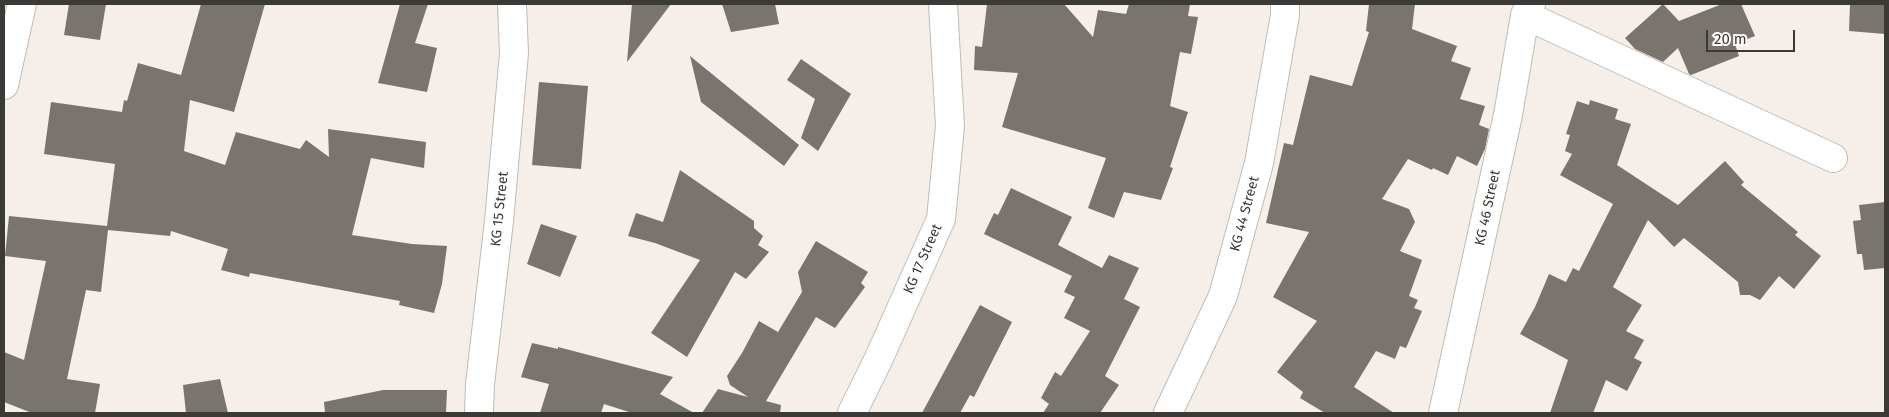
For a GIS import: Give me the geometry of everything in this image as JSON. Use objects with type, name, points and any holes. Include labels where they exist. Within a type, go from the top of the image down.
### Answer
[{"type":"street","points":[[4,84],[22,4]]},
{"type":"street","name":"KG 15 Street","points":[[479,413],[480,384],[500,221],[514,53],[512,4]]},
{"type":"street","name":"KG 17 Street","points":[[852,413],[880,358],[941,219],[950,126],[943,4]]},
{"type":"street","name":"KG 44 Street","points":[[1168,413],[1223,296],[1259,163],[1285,15],[1285,4]]},
{"type":"street","points":[[1528,10],[1832,158]]},
{"type":"street","name":"KG 46 Street","points":[[1443,413],[1508,115],[1528,10]]},
{"type":"building","points":[[69,4],[106,4],[100,40],[64,35]]},
{"type":"building","points":[[201,4],[265,4],[234,112],[190,100],[184,151],[225,165],[236,132],[300,149],[306,140],[329,157],[328,129],[426,142],[424,168],[371,158],[352,235],[412,244],[447,246],[442,284],[434,313],[399,305],[400,301],[250,273],[249,277],[221,270],[228,249],[171,231],[170,236],[108,230],[101,292],[86,290],[67,379],[100,384],[95,413],[32,413],[4,402],[4,352],[24,360],[46,261],[5,256],[9,216],[107,226],[115,164],[44,154],[51,102],[122,112],[124,100],[127,101],[138,63],[181,75]]},
{"type":"building","points":[[400,4],[428,4],[415,43],[437,48],[427,92],[378,83]]},
{"type":"building","points":[[632,4],[671,4],[627,62]]},
{"type":"building","points":[[722,4],[775,4],[779,24],[731,32]]},
{"type":"building","points":[[987,4],[1064,4],[1093,37],[1098,10],[1126,14],[1129,4],[1190,4],[1188,16],[1198,17],[1191,54],[1180,52],[1170,106],[1188,112],[1170,167],[1173,168],[1161,200],[1124,192],[1114,218],[1088,208],[1106,158],[1002,127],[1018,73],[974,70],[975,46],[982,47]]},
{"type":"building","points":[[1369,4],[1415,4],[1412,29],[1457,46],[1451,61],[1471,68],[1460,99],[1485,106],[1479,125],[1489,129],[1485,149],[1477,166],[1457,156],[1448,175],[1408,159],[1382,199],[1409,209],[1415,222],[1400,251],[1422,260],[1409,296],[1418,300],[1414,308],[1422,311],[1406,348],[1400,346],[1395,359],[1376,351],[1354,387],[1394,413],[1325,413],[1300,398],[1303,392],[1277,372],[1317,321],[1273,297],[1309,232],[1266,223],[1284,143],[1293,145],[1310,75],[1352,86],[1369,32],[1366,31]]},
{"type":"building","points":[[1663,4],[1679,21],[1722,4],[1741,4],[1755,36],[1735,44],[1739,56],[1691,75],[1678,48],[1663,62],[1635,49],[1625,38]]},
{"type":"building","points":[[1850,4],[1885,4],[1885,34],[1849,31]]},
{"type":"building","points":[[690,56],[799,145],[784,166],[701,102]]},
{"type":"building","points":[[801,59],[851,94],[818,151],[801,138],[815,99],[787,80]]},
{"type":"building","points":[[539,82],[588,86],[581,169],[532,165]]},
{"type":"building","points":[[1590,100],[1618,109],[1615,119],[1631,124],[1617,165],[1678,205],[1725,161],[1744,182],[1741,185],[1798,232],[1795,235],[1821,256],[1794,289],[1779,276],[1760,300],[1750,295],[1740,295],[1738,282],[1684,238],[1674,247],[1648,220],[1613,287],[1642,305],[1626,331],[1644,340],[1634,358],[1642,362],[1627,391],[1606,380],[1593,413],[1550,413],[1568,360],[1520,334],[1535,307],[1549,274],[1566,282],[1573,268],[1579,271],[1613,204],[1560,175],[1572,154],[1565,151],[1570,135],[1566,134],[1577,101],[1589,105]]},
{"type":"building","points":[[680,170],[754,221],[754,228],[763,236],[758,245],[769,252],[746,279],[735,272],[687,357],[651,333],[700,260],[655,243],[628,236],[636,213],[663,222]]},
{"type":"building","points":[[1011,188],[1072,217],[1058,245],[1102,268],[1109,255],[1139,268],[1124,299],[1140,307],[1105,376],[1119,385],[1100,413],[1043,413],[1049,404],[1041,398],[1055,372],[1061,376],[1090,331],[1064,318],[1075,297],[1064,292],[1072,276],[984,234],[994,213],[998,215]]},
{"type":"building","points":[[1885,202],[1885,268],[1864,270],[1862,254],[1857,254],[1853,221],[1861,220],[1859,205]]},
{"type":"building","points":[[541,224],[577,236],[560,277],[527,264]]},
{"type":"building","points":[[816,241],[868,272],[861,283],[865,287],[835,328],[816,317],[766,401],[781,405],[780,413],[702,413],[718,389],[748,397],[730,385],[727,376],[759,321],[778,332],[802,292],[798,272]]},
{"type":"building","points":[[980,305],[1012,322],[974,397],[970,395],[960,413],[922,413]]},
{"type":"building","points":[[532,343],[558,349],[558,347],[673,377],[660,394],[694,413],[632,413],[604,404],[601,413],[540,413],[549,384],[521,377]]},
{"type":"building","points":[[220,379],[228,413],[186,413],[183,385]]},
{"type":"building","points":[[383,390],[447,390],[446,413],[325,413],[324,402]]}]
